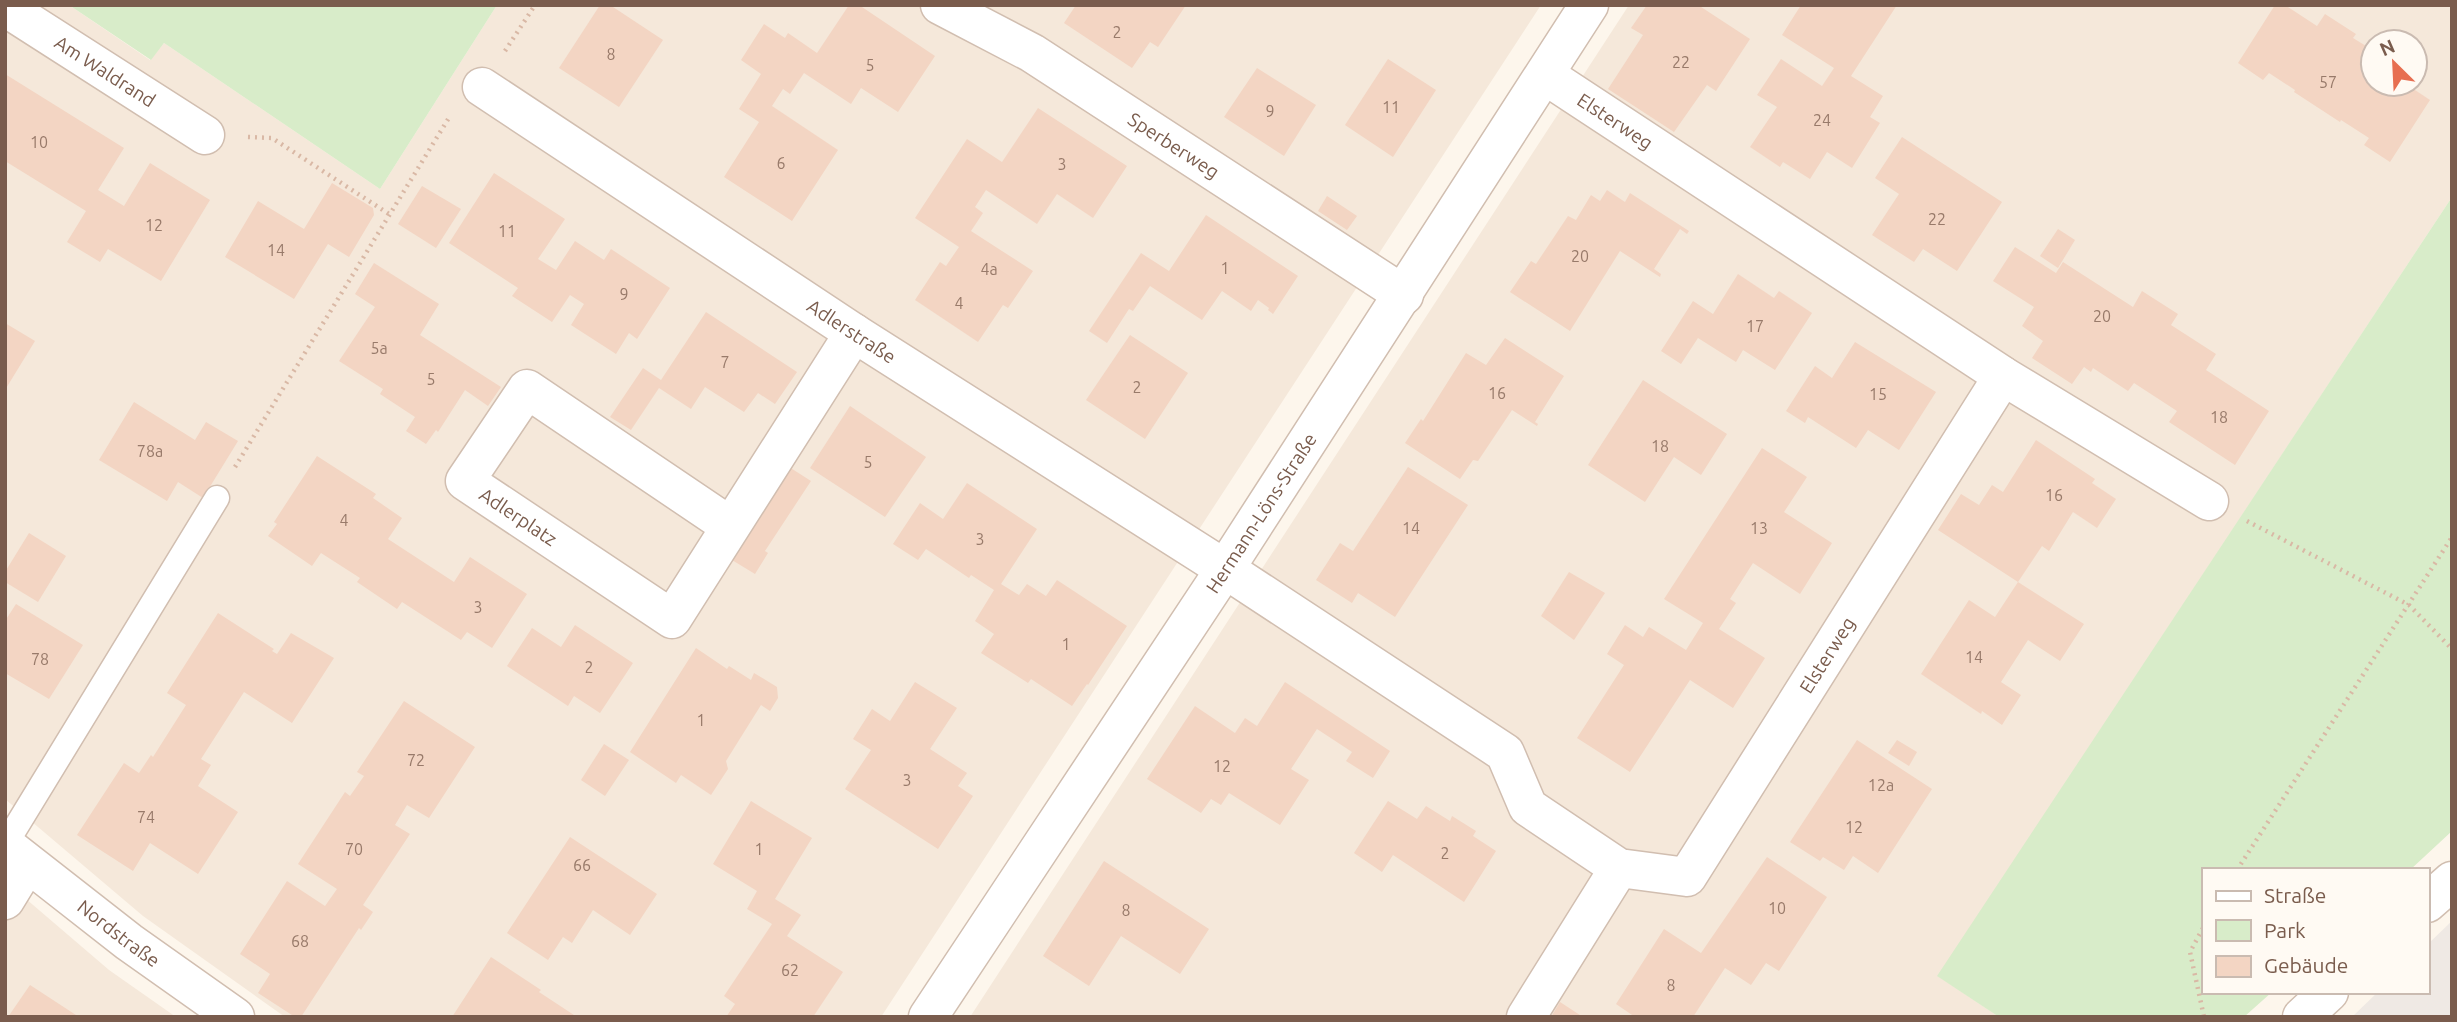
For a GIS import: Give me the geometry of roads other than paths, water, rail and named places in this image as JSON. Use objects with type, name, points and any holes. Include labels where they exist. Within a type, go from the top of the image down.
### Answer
[{"type":"street","name":"Sperberweg","points":[[940,5],[1032,53],[1404,295]]},
{"type":"street","name":"Am Waldrand","points":[[5,7],[205,135]]},
{"type":"street","name":"Hermann-Löns-Straße","points":[[928,1017],[1404,295],[1545,75],[1580,8]]},
{"type":"street","name":"Elsterweg","points":[[1545,75],[2003,376],[2209,501]]},
{"type":"street","name":"Adlerstraße","points":[[482,88],[854,332],[1225,569]]},
{"type":"street","name":"Adlerplatz","points":[[730,526],[527,389],[465,481],[672,619],[854,332]]},
{"type":"street","name":"Elsterweg","points":[[1225,569],[1505,754],[1528,807],[1619,868],[1688,877],[2003,376]]},
{"type":"street","points":[[5,900],[13,851]]},
{"type":"street","name":"Nordstraße","points":[[13,851],[129,942],[235,1017]]},
{"type":"street","points":[[1526,1017],[1619,868]]},
{"type":"street","points":[[2429,901],[2452,881]]},
{"type":"street","points":[[2302,1017],[2327,994]]},
{"type":"lane","points":[[13,851],[216,498]]}]
